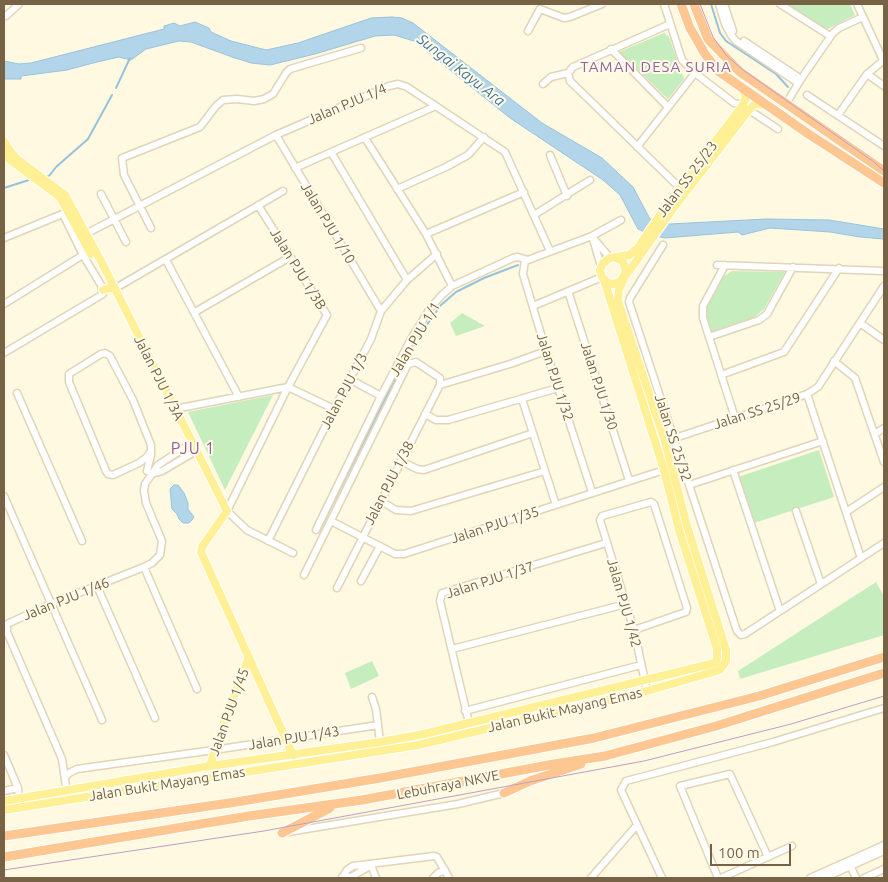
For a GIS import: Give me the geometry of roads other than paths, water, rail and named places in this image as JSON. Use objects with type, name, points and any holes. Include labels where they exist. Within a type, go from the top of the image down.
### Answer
[{"type":"highway","points":[[681,4],[690,28],[705,54],[718,71],[884,189]]},
{"type":"highway","points":[[694,4],[708,39],[740,72],[884,171]]},
{"type":"highway","points":[[822,144],[884,183]]},
{"type":"highway","name":"Lebuhraya NKVE","points":[[4,836],[236,802],[380,778],[594,738],[759,696],[884,657]]},
{"type":"highway","name":"Lebuhraya NKVE","points":[[4,857],[443,786],[605,756],[716,726],[884,673]]},
{"type":"highway","points":[[504,793],[516,786],[605,756]]},
{"type":"highway","points":[[282,833],[346,802]]},
{"type":"main road","points":[[742,89],[746,97],[746,108],[755,104],[766,105]]},
{"type":"main road","name":"Jalan SS 25/23","points":[[625,278],[680,188],[746,108]]},
{"type":"main road","name":"Jalan SS 25/23","points":[[671,205],[681,197],[746,108]]},
{"type":"main road","points":[[4,141],[10,152],[35,171],[42,180]]},
{"type":"main road","points":[[4,153],[27,173],[65,195],[81,237]]},
{"type":"main road","points":[[680,188],[681,197]]},
{"type":"main road","points":[[54,189],[81,237]]},
{"type":"main road","name":"Jalan PJU 1/3A","points":[[81,237],[98,266],[105,271],[227,511]]},
{"type":"main road","name":"Jalan SS 25/23","points":[[613,258],[629,255],[644,245]]},
{"type":"main road","points":[[613,258],[625,265],[625,278],[616,284],[612,284],[603,278],[601,266],[606,260],[613,258]]},
{"type":"main road","name":"Jalan Bukit Mayang Emas","points":[[4,801],[210,766],[380,742],[469,723],[715,663],[718,654],[679,530],[664,470],[603,278]]},
{"type":"main road","name":"Jalan Bukit Mayang Emas","points":[[4,810],[418,746],[647,691],[720,670],[726,661],[726,650],[687,526],[669,440],[618,302],[619,289],[625,278]]},
{"type":"main road","points":[[103,290],[114,289]]},
{"type":"main road","name":"Jalan PJU 1/45","points":[[227,511],[202,547],[201,552],[294,755]]},
{"type":"main road","name":"Jalan PJU 1/45","points":[[210,766],[214,750],[249,657]]},
{"type":"main road","points":[[469,723],[475,728],[485,730]]},
{"type":"main road","points":[[366,753],[375,749],[380,742],[386,746],[403,744],[418,746]]},
{"type":"street","points":[[4,16],[20,4]]},
{"type":"street","points":[[528,31],[540,9],[564,18],[602,4]]},
{"type":"street","points":[[664,4],[682,60],[695,73],[734,103],[746,108],[778,129]]},
{"type":"street","points":[[719,4],[730,35],[736,41],[799,81]]},
{"type":"street","points":[[724,4],[734,33],[799,81]]},
{"type":"street","points":[[780,4],[830,36]]},
{"type":"street","points":[[838,115],[867,74],[884,60],[857,4]]},
{"type":"street","points":[[786,104],[799,81],[830,36],[838,28],[863,17]]},
{"type":"street","points":[[543,84],[551,76],[568,73],[573,67],[670,24]]},
{"type":"street","points":[[151,228],[124,175],[122,158],[200,127],[216,106],[224,100],[254,101],[273,94],[290,69],[361,48]]},
{"type":"street","points":[[611,50],[668,107]]},
{"type":"street","points":[[568,73],[570,81],[680,188]]},
{"type":"street","points":[[637,147],[695,73]]},
{"type":"street","points":[[867,74],[884,86]]},
{"type":"street","name":"Jalan PJU 1/4","points":[[81,237],[276,135],[389,86],[398,84],[407,87],[505,152],[550,252]]},
{"type":"street","points":[[807,95],[884,146]]},
{"type":"street","points":[[295,168],[436,106]]},
{"type":"street","name":"Jalan PJU 1/10","points":[[276,135],[381,311]]},
{"type":"street","points":[[397,190],[468,156],[484,137]]},
{"type":"street","points":[[365,138],[426,234],[452,286]]},
{"type":"street","points":[[331,152],[407,280]]},
{"type":"street","points":[[550,155],[567,196]]},
{"type":"street","points":[[534,215],[590,180]]},
{"type":"street","points":[[114,289],[283,191]]},
{"type":"street","points":[[426,234],[524,192]]},
{"type":"street","points":[[101,194],[126,242]]},
{"type":"street","name":"Jalan PJU 1/3B","points":[[258,206],[327,315],[288,387]]},
{"type":"street","points":[[4,238],[66,213]]},
{"type":"street","name":"Jalan PJU 1/1","points":[[316,530],[381,396],[411,339],[431,307],[452,286],[513,258],[518,257],[525,260],[550,252],[592,236],[621,220]]},
{"type":"street","points":[[592,236],[613,258]]},
{"type":"street","points":[[592,236],[601,266]]},
{"type":"street","points":[[4,353],[103,294],[103,290],[83,256],[81,237]]},
{"type":"street","name":"Jalan SS 25/32","points":[[663,245],[629,302],[669,440],[688,484],[737,631],[741,635],[745,634],[780,611]]},
{"type":"street","name":"Jalan PJU 1/3","points":[[268,541],[334,409],[372,339],[381,311],[407,280],[437,254]]},
{"type":"street","points":[[4,304],[83,256]]},
{"type":"street","points":[[195,312],[290,257]]},
{"type":"street","points":[[166,260],[239,397]]},
{"type":"street","name":"Jalan PJU 1/32","points":[[525,260],[523,274],[592,492]]},
{"type":"street","points":[[717,265],[884,271]]},
{"type":"street","points":[[725,265],[703,306],[703,318],[735,418]]},
{"type":"street","points":[[709,337],[758,320],[766,314],[792,267]]},
{"type":"street","points":[[721,375],[784,352],[839,268]]},
{"type":"street","points":[[533,306],[603,278]]},
{"type":"street","name":"Jalan SS 25/29","points":[[669,440],[807,394],[818,387],[884,286]]},
{"type":"street","name":"Jalan PJU 1/30","points":[[568,291],[629,480]]},
{"type":"street","points":[[860,323],[884,340]]},
{"type":"street","points":[[440,382],[510,364],[546,351]]},
{"type":"street","points":[[130,467],[150,472],[151,451],[151,446],[133,400],[110,356],[106,353],[101,354],[70,372],[68,382],[108,474],[113,475],[130,467],[147,457],[151,451]]},
{"type":"street","points":[[834,361],[856,378],[884,462]]},
{"type":"street","name":"Jalan PJU 1/1","points":[[304,574],[408,364],[416,362],[440,382]]},
{"type":"street","points":[[351,380],[381,396]]},
{"type":"street","name":"Jalan PJU 1/38","points":[[336,588],[440,382]]},
{"type":"street","points":[[288,387],[227,511],[247,530],[293,554]]},
{"type":"street","points":[[176,409],[288,387],[334,409]]},
{"type":"street","points":[[425,414],[436,420],[448,420],[558,388]]},
{"type":"street","points":[[16,393],[82,541]]},
{"type":"street","points":[[807,394],[861,558]]},
{"type":"street","points":[[522,399],[556,505]]},
{"type":"street","points":[[875,434],[884,428]]},
{"type":"street","points":[[401,461],[417,469],[424,470],[533,433]]},
{"type":"street","points":[[688,484],[823,441]]},
{"type":"street","name":"Jalan PJU 1/46","points":[[68,800],[62,759],[6,628],[7,624],[50,604],[144,568],[160,555],[162,541],[146,503],[144,490],[150,472],[158,465],[194,447]]},
{"type":"street","name":"Jalan PJU 1/35","points":[[331,521],[395,554],[404,554],[664,470]]},
{"type":"street","points":[[733,470],[780,611],[884,543]]},
{"type":"street","points":[[381,501],[396,510],[411,511],[545,471]]},
{"type":"street","points":[[846,512],[884,487]]},
{"type":"street","points":[[4,496],[102,720]]},
{"type":"street","name":"Jalan PJU 1/42","points":[[634,630],[683,614],[687,608],[654,504],[650,502],[602,516],[600,524],[634,630],[647,691]]},
{"type":"street","points":[[796,511],[821,584]]},
{"type":"street","name":"Jalan PJU 1/37","points":[[469,723],[440,601],[442,593],[606,543]]},
{"type":"street","points":[[362,581],[380,546]]},
{"type":"street","points":[[144,568],[197,689]]},
{"type":"street","points":[[97,586],[156,718]]},
{"type":"street","points":[[452,650],[626,604]]},
{"type":"street","points":[[465,711],[641,665]]},
{"type":"street","points":[[372,697],[376,709],[380,742]]},
{"type":"street","points":[[662,878],[621,790],[626,781],[773,742],[884,708]]},
{"type":"street","name":"Jalan PJU 1/43","points":[[65,778],[69,773],[77,769],[378,725]]},
{"type":"street","points":[[4,756],[18,788],[20,807]]},
{"type":"street","points":[[768,857],[730,774],[680,786],[720,878],[768,857],[792,846]]},
{"type":"street","points":[[4,791],[18,788]]},
{"type":"street","points":[[282,833],[458,804],[504,793]]},
{"type":"street","points":[[592,878],[637,825]]},
{"type":"street","points":[[824,878],[884,845]]},
{"type":"street","points":[[810,878],[884,851]]},
{"type":"street","points":[[342,878],[347,870],[353,866],[434,856],[438,857],[449,878]]},
{"type":"street","points":[[849,864],[856,878]]},
{"type":"street","points":[[371,865],[376,878]]},
{"type":"street","points":[[864,878],[884,869]]},
{"type":"street","points":[[433,878],[445,870]]},
{"type":"water","name":"Sungai Kayu Ara","points":[[371,18],[402,18],[413,23],[542,123],[602,158],[633,187],[650,219],[670,224],[766,219],[829,220],[884,229],[884,239],[830,232],[770,228],[742,235],[738,232],[665,238],[651,235],[638,229],[620,195],[603,180],[510,118],[414,41],[394,35],[375,36],[270,65],[251,63],[191,42],[179,41],[146,49],[131,60],[119,57],[67,70],[21,76],[21,79],[4,79],[4,61],[19,64],[31,63],[164,29],[164,26],[174,23],[180,26],[195,22],[231,41],[266,50],[298,43]]},
{"type":"water","points":[[174,485],[178,485],[184,493],[188,509],[194,517],[189,523],[183,523],[172,509],[170,489]]},
{"type":"waterway","points":[[711,4],[720,33],[726,41],[776,74],[788,87]]},
{"type":"waterway","points":[[116,88],[130,58]]},
{"type":"waterway","points":[[44,177],[49,176],[56,167],[88,139],[112,95]]},
{"type":"waterway","points":[[4,188],[32,179]]},
{"type":"waterway","points":[[320,529],[411,347],[441,305],[456,292],[484,278],[518,265]]},
{"type":"tram line","points":[[700,4],[713,37],[726,55],[743,70],[884,171]]},
{"type":"tram line","points":[[4,870],[264,831],[644,761],[791,724],[884,696]]},
{"type":"district","name":"TAMAN DESA SURIA","points":[[656,67]]},
{"type":"district","name":"PJU 1","points":[[193,449]]}]
